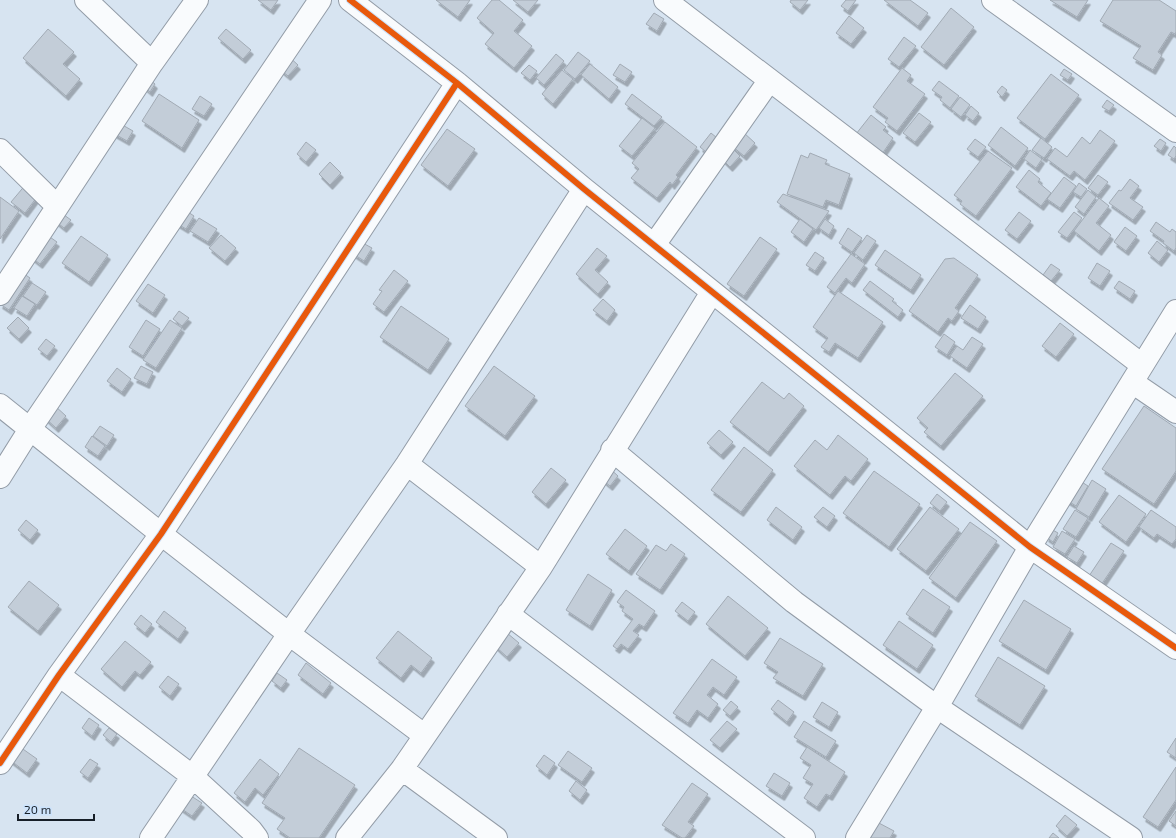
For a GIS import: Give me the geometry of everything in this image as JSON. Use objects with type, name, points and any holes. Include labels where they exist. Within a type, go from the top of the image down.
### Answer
[{"type":"street","points":[[86,0],[152,63]]},
{"type":"street","points":[[0,294],[152,63],[197,0]]},
{"type":"street","points":[[0,477],[30,428],[320,0]]},
{"type":"street","points":[[350,0],[457,83],[712,292],[1030,547],[1176,648]]},
{"type":"street","points":[[665,0],[769,80],[1137,374],[1176,412]]},
{"type":"street","points":[[993,0],[1176,131]]},
{"type":"street","points":[[654,245],[769,80]]},
{"type":"street","points":[[0,763],[59,675],[161,534],[457,83]]},
{"type":"street","points":[[0,150],[57,206]]},
{"type":"street","points":[[151,838],[289,634],[407,464],[584,188]]},
{"type":"street","points":[[347,838],[402,769],[541,567],[612,450],[712,292]]},
{"type":"street","points":[[856,838],[937,707],[1030,547],[1176,311]]},
{"type":"street","points":[[0,405],[289,634],[424,735]]},
{"type":"street","points":[[612,450],[794,602],[937,707],[1132,838]]},
{"type":"street","points":[[407,464],[541,567]]},
{"type":"street","points":[[508,614],[804,838]]},
{"type":"street","points":[[59,675],[192,776],[251,830],[257,838]]},
{"type":"street","points":[[402,769],[496,838]]},
{"type":"building","points":[[258,0],[278,0],[271,10]]},
{"type":"building","points":[[436,0],[470,0],[458,17]]},
{"type":"building","points":[[492,0],[499,0],[523,20],[514,31],[532,46],[514,68],[485,44],[494,33],[477,18]]},
{"type":"building","points":[[513,0],[538,0],[528,12]]},
{"type":"building","points":[[791,0],[808,0],[800,10],[790,2]]},
{"type":"building","points":[[846,0],[856,0],[848,11],[841,6]]},
{"type":"building","points":[[884,0],[910,0],[928,13],[918,26]]},
{"type":"building","points":[[1050,0],[1088,0],[1077,17]]},
{"type":"building","points":[[1113,0],[1159,0],[1176,11],[1176,32],[1175,34],[1171,32],[1158,52],[1162,55],[1153,70],[1133,58],[1141,46],[1100,21]]},
{"type":"building","points":[[951,8],[974,27],[944,65],[921,47]]},
{"type":"building","points":[[654,13],[664,19],[657,31],[646,24]]},
{"type":"building","points":[[849,16],[864,28],[851,44],[836,33]]},
{"type":"building","points":[[48,29],[74,52],[63,64],[80,79],[66,96],[23,58]]},
{"type":"building","points":[[226,29],[251,50],[243,59],[218,38]]},
{"type":"building","points":[[904,37],[916,46],[899,67],[888,59]]},
{"type":"building","points":[[578,52],[590,61],[575,79],[564,70]]},
{"type":"building","points":[[286,54],[298,65],[288,76],[276,66]]},
{"type":"building","points":[[556,54],[564,61],[544,85],[536,78]]},
{"type":"building","points":[[590,64],[618,87],[609,99],[581,75]]},
{"type":"building","points":[[620,64],[632,72],[625,82],[613,75]]},
{"type":"building","points":[[529,65],[537,71],[530,80],[521,73]]},
{"type":"building","points":[[902,68],[911,75],[907,81],[925,94],[897,131],[885,122],[888,118],[873,107]]},
{"type":"building","points":[[1064,69],[1072,74],[1068,80],[1060,75]]},
{"type":"building","points":[[562,70],[573,79],[553,104],[542,94]]},
{"type":"building","points":[[1051,74],[1079,95],[1045,139],[1017,118]]},
{"type":"building","points":[[149,79],[155,84],[150,92],[143,86]]},
{"type":"building","points":[[939,81],[959,96],[950,108],[940,100],[942,97],[932,90]]},
{"type":"building","points":[[1002,86],[1007,90],[1002,97],[997,92]]},
{"type":"building","points":[[159,94],[199,120],[182,148],[142,121]]},
{"type":"building","points":[[632,94],[662,117],[654,126],[625,104]]},
{"type":"building","points":[[200,96],[212,104],[204,116],[192,109]]},
{"type":"building","points":[[960,97],[970,105],[961,117],[951,109]]},
{"type":"building","points":[[1107,100],[1114,105],[1109,111],[1102,107]]},
{"type":"building","points":[[971,106],[979,113],[973,121],[965,115]]},
{"type":"building","points":[[919,113],[931,122],[915,142],[903,133]]},
{"type":"building","points":[[871,115],[886,127],[883,130],[893,138],[882,154],[856,134]]},
{"type":"building","points":[[642,118],[655,128],[632,156],[619,146]]},
{"type":"building","points":[[665,122],[697,147],[676,175],[678,177],[672,185],[670,182],[657,198],[631,178],[639,169],[632,163]]},
{"type":"building","points":[[119,123],[133,131],[127,141],[113,133]]},
{"type":"building","points":[[1001,127],[1028,148],[1015,166],[988,145]]},
{"type":"building","points":[[447,129],[475,149],[448,186],[421,165]]},
{"type":"building","points":[[1100,130],[1115,141],[1085,180],[1074,171],[1070,176],[1047,159],[1055,148],[1067,157],[1082,137],[1090,144]]},
{"type":"building","points":[[743,132],[755,143],[744,156],[732,146]]},
{"type":"building","points":[[711,133],[722,142],[711,156],[700,147]]},
{"type":"building","points":[[1041,138],[1052,147],[1044,158],[1032,150]]},
{"type":"building","points":[[975,139],[986,147],[978,157],[967,149]]},
{"type":"building","points":[[1160,139],[1166,143],[1161,151],[1154,146]]},
{"type":"building","points":[[306,142],[316,150],[306,162],[297,154]]},
{"type":"building","points":[[730,146],[740,156],[730,167],[720,157]]},
{"type":"building","points":[[1174,146],[1176,148],[1176,156],[1174,159],[1168,155]]},
{"type":"building","points":[[1030,150],[1042,159],[1036,168],[1024,159]]},
{"type":"building","points":[[988,151],[1012,168],[976,216],[960,204],[962,201],[954,195]]},
{"type":"building","points":[[810,153],[827,160],[825,164],[850,174],[839,205],[826,200],[823,207],[787,194],[801,155],[808,158]]},
{"type":"building","points":[[330,162],[341,173],[330,185],[319,174]]},
{"type":"building","points":[[1029,170],[1040,179],[1038,182],[1051,193],[1041,206],[1016,187]]},
{"type":"building","points":[[1098,175],[1108,182],[1098,195],[1088,188]]},
{"type":"building","points":[[1064,177],[1076,186],[1060,208],[1047,199]]},
{"type":"building","points":[[1130,179],[1139,186],[1130,198],[1143,207],[1133,220],[1109,203]]},
{"type":"building","points":[[27,183],[40,193],[25,213],[11,202]]},
{"type":"building","points":[[1079,183],[1087,189],[1081,197],[1073,192]]},
{"type":"building","points":[[1088,190],[1096,197],[1084,214],[1075,207]]},
{"type":"building","points":[[783,194],[829,211],[816,230],[777,202]]},
{"type":"building","points":[[0,197],[19,211],[0,239]]},
{"type":"building","points":[[1099,198],[1109,206],[1096,223],[1111,235],[1099,251],[1074,231]]},
{"type":"building","points":[[182,208],[194,216],[186,229],[173,221]]},
{"type":"building","points":[[60,212],[71,220],[64,228],[54,220]]},
{"type":"building","points":[[1019,212],[1031,221],[1017,239],[1005,230]]},
{"type":"building","points":[[1074,212],[1082,218],[1067,238],[1058,232]]},
{"type":"building","points":[[199,218],[217,229],[208,242],[190,231]]},
{"type":"building","points":[[800,219],[813,229],[804,242],[791,232]]},
{"type":"building","points":[[825,219],[834,226],[829,235],[819,228]]},
{"type":"building","points":[[1156,222],[1170,232],[1172,229],[1176,232],[1176,248],[1174,251],[1163,243],[1164,241],[1150,231]]},
{"type":"building","points":[[1125,227],[1137,236],[1126,251],[1114,242]]},
{"type":"building","points":[[848,228],[862,238],[852,252],[839,243]]},
{"type":"building","points":[[47,235],[57,242],[40,264],[31,257]]},
{"type":"building","points":[[221,235],[236,248],[225,261],[209,248]]},
{"type":"building","points":[[867,235],[876,241],[863,260],[854,253]]},
{"type":"building","points":[[81,236],[108,255],[89,282],[62,263]]},
{"type":"building","points":[[760,237],[777,249],[744,296],[727,284]]},
{"type":"building","points":[[359,241],[372,248],[364,261],[352,253]]},
{"type":"building","points":[[1157,241],[1168,250],[1159,262],[1148,253]]},
{"type":"building","points":[[597,248],[607,256],[595,270],[608,282],[598,294],[576,274]]},
{"type":"building","points":[[885,250],[921,275],[911,290],[875,265]]},
{"type":"building","points":[[815,252],[824,258],[815,271],[806,265]]},
{"type":"building","points":[[851,254],[865,264],[852,283],[846,278],[835,293],[827,287]]},
{"type":"building","points":[[954,258],[978,275],[955,308],[959,311],[952,321],[948,318],[938,332],[909,311],[945,259]]},
{"type":"building","points":[[1097,263],[1110,271],[1100,286],[1088,278]]},
{"type":"building","points":[[1051,264],[1060,270],[1051,281],[1043,275]]},
{"type":"building","points":[[394,270],[408,281],[384,312],[373,304],[382,291],[379,290]]},
{"type":"building","points":[[20,271],[30,278],[9,310],[0,304]]},
{"type":"building","points":[[870,281],[894,299],[892,301],[903,310],[898,317],[863,290]]},
{"type":"building","points":[[1119,281],[1135,291],[1130,299],[1114,288]]},
{"type":"building","points":[[32,283],[46,292],[37,305],[23,296]]},
{"type":"building","points":[[148,284],[165,295],[153,313],[136,301]]},
{"type":"building","points":[[838,291],[883,322],[858,358],[835,343],[829,352],[821,347],[828,338],[813,327]]},
{"type":"building","points":[[22,296],[35,304],[27,316],[14,308]]},
{"type":"building","points":[[603,299],[615,310],[607,321],[593,310]]},
{"type":"building","points":[[970,305],[986,317],[978,329],[961,318]]},
{"type":"building","points":[[401,306],[449,339],[428,370],[380,337]]},
{"type":"building","points":[[179,311],[189,318],[182,326],[173,319]]},
{"type":"building","points":[[18,317],[29,328],[19,339],[7,328]]},
{"type":"building","points":[[146,320],[160,329],[143,356],[129,347]]},
{"type":"building","points":[[170,320],[182,328],[156,368],[143,360]]},
{"type":"building","points":[[1060,323],[1074,334],[1056,357],[1042,346]]},
{"type":"building","points":[[944,334],[955,342],[947,355],[935,347]]},
{"type":"building","points":[[972,337],[983,344],[967,368],[950,356],[957,346],[963,350]]},
{"type":"building","points":[[46,339],[55,346],[47,356],[38,349]]},
{"type":"building","points":[[141,366],[153,372],[147,384],[134,378]]},
{"type":"building","points":[[494,366],[535,396],[505,436],[465,406]]},
{"type":"building","points":[[117,368],[131,379],[122,392],[107,381]]},
{"type":"building","points":[[955,373],[983,396],[941,446],[924,432],[928,428],[917,418]]},
{"type":"building","points":[[762,382],[784,399],[789,393],[804,406],[768,452],[730,422]]},
{"type":"building","points":[[54,405],[66,416],[56,428],[44,417]]},
{"type":"building","points":[[1144,406],[1176,428],[1176,471],[1154,504],[1102,469]]},
{"type":"building","points":[[100,426],[114,435],[107,446],[93,436]]},
{"type":"building","points":[[719,430],[733,442],[721,455],[707,443]]},
{"type":"building","points":[[838,435],[868,459],[851,481],[845,476],[830,495],[794,466],[815,440],[827,450]]},
{"type":"building","points":[[92,436],[105,446],[98,456],[85,447]]},
{"type":"building","points":[[744,447],[773,470],[741,512],[711,490]]},
{"type":"building","points":[[607,466],[618,476],[610,486],[598,476]]},
{"type":"building","points":[[551,468],[566,480],[546,504],[532,492]]},
{"type":"building","points":[[874,471],[920,504],[889,547],[843,513]]},
{"type":"building","points":[[1077,479],[1088,486],[1076,506],[1065,499]]},
{"type":"building","points":[[1092,480],[1106,489],[1089,517],[1076,509]]},
{"type":"building","points":[[937,494],[947,502],[940,511],[930,503]]},
{"type":"building","points":[[1119,495],[1146,514],[1126,542],[1099,522]]},
{"type":"building","points":[[776,507],[802,527],[793,540],[767,520]]},
{"type":"building","points":[[823,507],[835,516],[827,527],[814,517]]},
{"type":"building","points":[[930,507],[959,529],[926,571],[897,549]]},
{"type":"building","points":[[1075,510],[1088,518],[1076,537],[1063,529]]},
{"type":"building","points":[[1151,510],[1176,527],[1176,539],[1172,544],[1157,534],[1154,538],[1139,527]]},
{"type":"building","points":[[26,520],[38,530],[30,540],[18,530]]},
{"type":"building","points":[[970,522],[997,541],[956,598],[929,578]]},
{"type":"building","points":[[625,529],[647,546],[629,571],[606,554]]},
{"type":"building","points":[[1051,529],[1058,533],[1053,542],[1046,537]]},
{"type":"building","points":[[1062,531],[1075,539],[1065,554],[1053,547]]},
{"type":"building","points":[[1111,543],[1124,551],[1101,585],[1089,576]]},
{"type":"building","points":[[671,544],[685,554],[660,590],[636,574],[656,545],[666,551]]},
{"type":"building","points":[[1074,546],[1084,552],[1077,563],[1067,557]]},
{"type":"building","points":[[588,574],[612,590],[590,626],[566,610]]},
{"type":"building","points":[[29,581],[59,605],[38,631],[8,607]]},
{"type":"building","points":[[923,589],[950,607],[933,633],[906,614]]},
{"type":"building","points":[[626,590],[655,611],[644,627],[639,624],[633,631],[639,635],[628,649],[621,644],[617,649],[613,646],[633,619],[622,611],[624,607],[617,602]]},
{"type":"building","points":[[728,596],[768,628],[745,656],[706,624]]},
{"type":"building","points":[[1024,600],[1071,629],[1046,670],[999,641]]},
{"type":"building","points":[[682,602],[695,612],[688,621],[675,611]]},
{"type":"building","points":[[164,611],[186,628],[178,639],[156,622]]},
{"type":"building","points":[[141,615],[152,624],[145,633],[134,624]]},
{"type":"building","points":[[899,621],[933,645],[917,669],[883,645]]},
{"type":"building","points":[[398,631],[432,658],[421,673],[411,665],[401,678],[376,658]]},
{"type":"building","points":[[507,633],[519,643],[507,657],[495,646]]},
{"type":"building","points":[[780,638],[823,664],[803,696],[773,678],[778,672],[764,663]]},
{"type":"building","points":[[125,641],[151,662],[140,675],[135,671],[122,687],[101,669]]},
{"type":"building","points":[[998,657],[1045,686],[1020,725],[975,696]]},
{"type":"building","points":[[712,659],[737,677],[724,695],[713,687],[707,695],[718,704],[708,718],[697,710],[688,723],[673,713]]},
{"type":"building","points":[[306,663],[331,683],[323,694],[298,675]]},
{"type":"building","points":[[277,673],[287,680],[281,688],[272,681]]},
{"type":"building","points":[[168,676],[179,684],[170,696],[159,687]]},
{"type":"building","points":[[778,700],[794,712],[787,722],[771,709]]},
{"type":"building","points":[[731,701],[738,707],[730,716],[723,710]]},
{"type":"building","points":[[822,702],[838,712],[829,727],[813,717]]},
{"type":"building","points":[[89,718],[99,725],[92,736],[82,728]]},
{"type":"building","points":[[727,721],[737,729],[720,748],[710,740]]},
{"type":"building","points":[[804,721],[836,741],[826,757],[794,737]]},
{"type":"building","points":[[109,728],[117,734],[111,742],[103,735]]},
{"type":"building","points":[[1176,738],[1176,758],[1167,752]]},
{"type":"building","points":[[20,747],[37,759],[27,773],[10,760]]},
{"type":"building","points":[[807,747],[845,772],[830,796],[826,794],[817,807],[804,798],[813,784],[803,778],[811,765],[800,758]]},
{"type":"building","points":[[299,748],[355,785],[319,838],[290,838],[277,829],[285,818],[262,803]]},
{"type":"building","points":[[568,751],[592,768],[582,782],[558,765]]},
{"type":"building","points":[[544,755],[555,763],[547,775],[536,766]]},
{"type":"building","points":[[90,759],[98,764],[88,778],[80,772]]},
{"type":"building","points":[[260,759],[279,774],[263,795],[255,788],[245,802],[234,793]]},
{"type":"building","points":[[1176,767],[1176,800],[1158,827],[1143,817]]},
{"type":"building","points":[[774,773],[790,783],[782,796],[766,786]]},
{"type":"building","points":[[576,781],[587,790],[580,800],[569,791]]},
{"type":"building","points":[[692,783],[708,794],[688,822],[694,826],[685,838],[682,838],[662,825]]},
{"type":"building","points":[[188,794],[202,803],[192,816],[179,807]]},
{"type":"building","points":[[1176,811],[1176,826],[1169,821]]},
{"type":"building","points":[[1065,815],[1077,825],[1067,836],[1056,826]]},
{"type":"building","points":[[877,822],[894,831],[890,838],[868,838]]},
{"type":"building","points":[[1053,833],[1059,838],[1049,838]]},
{"type":"cycle path","points":[[350,0],[457,83],[584,189],[1030,547],[1176,648]]},
{"type":"cycle path","points":[[0,763],[59,675],[161,534],[457,83]]}]
